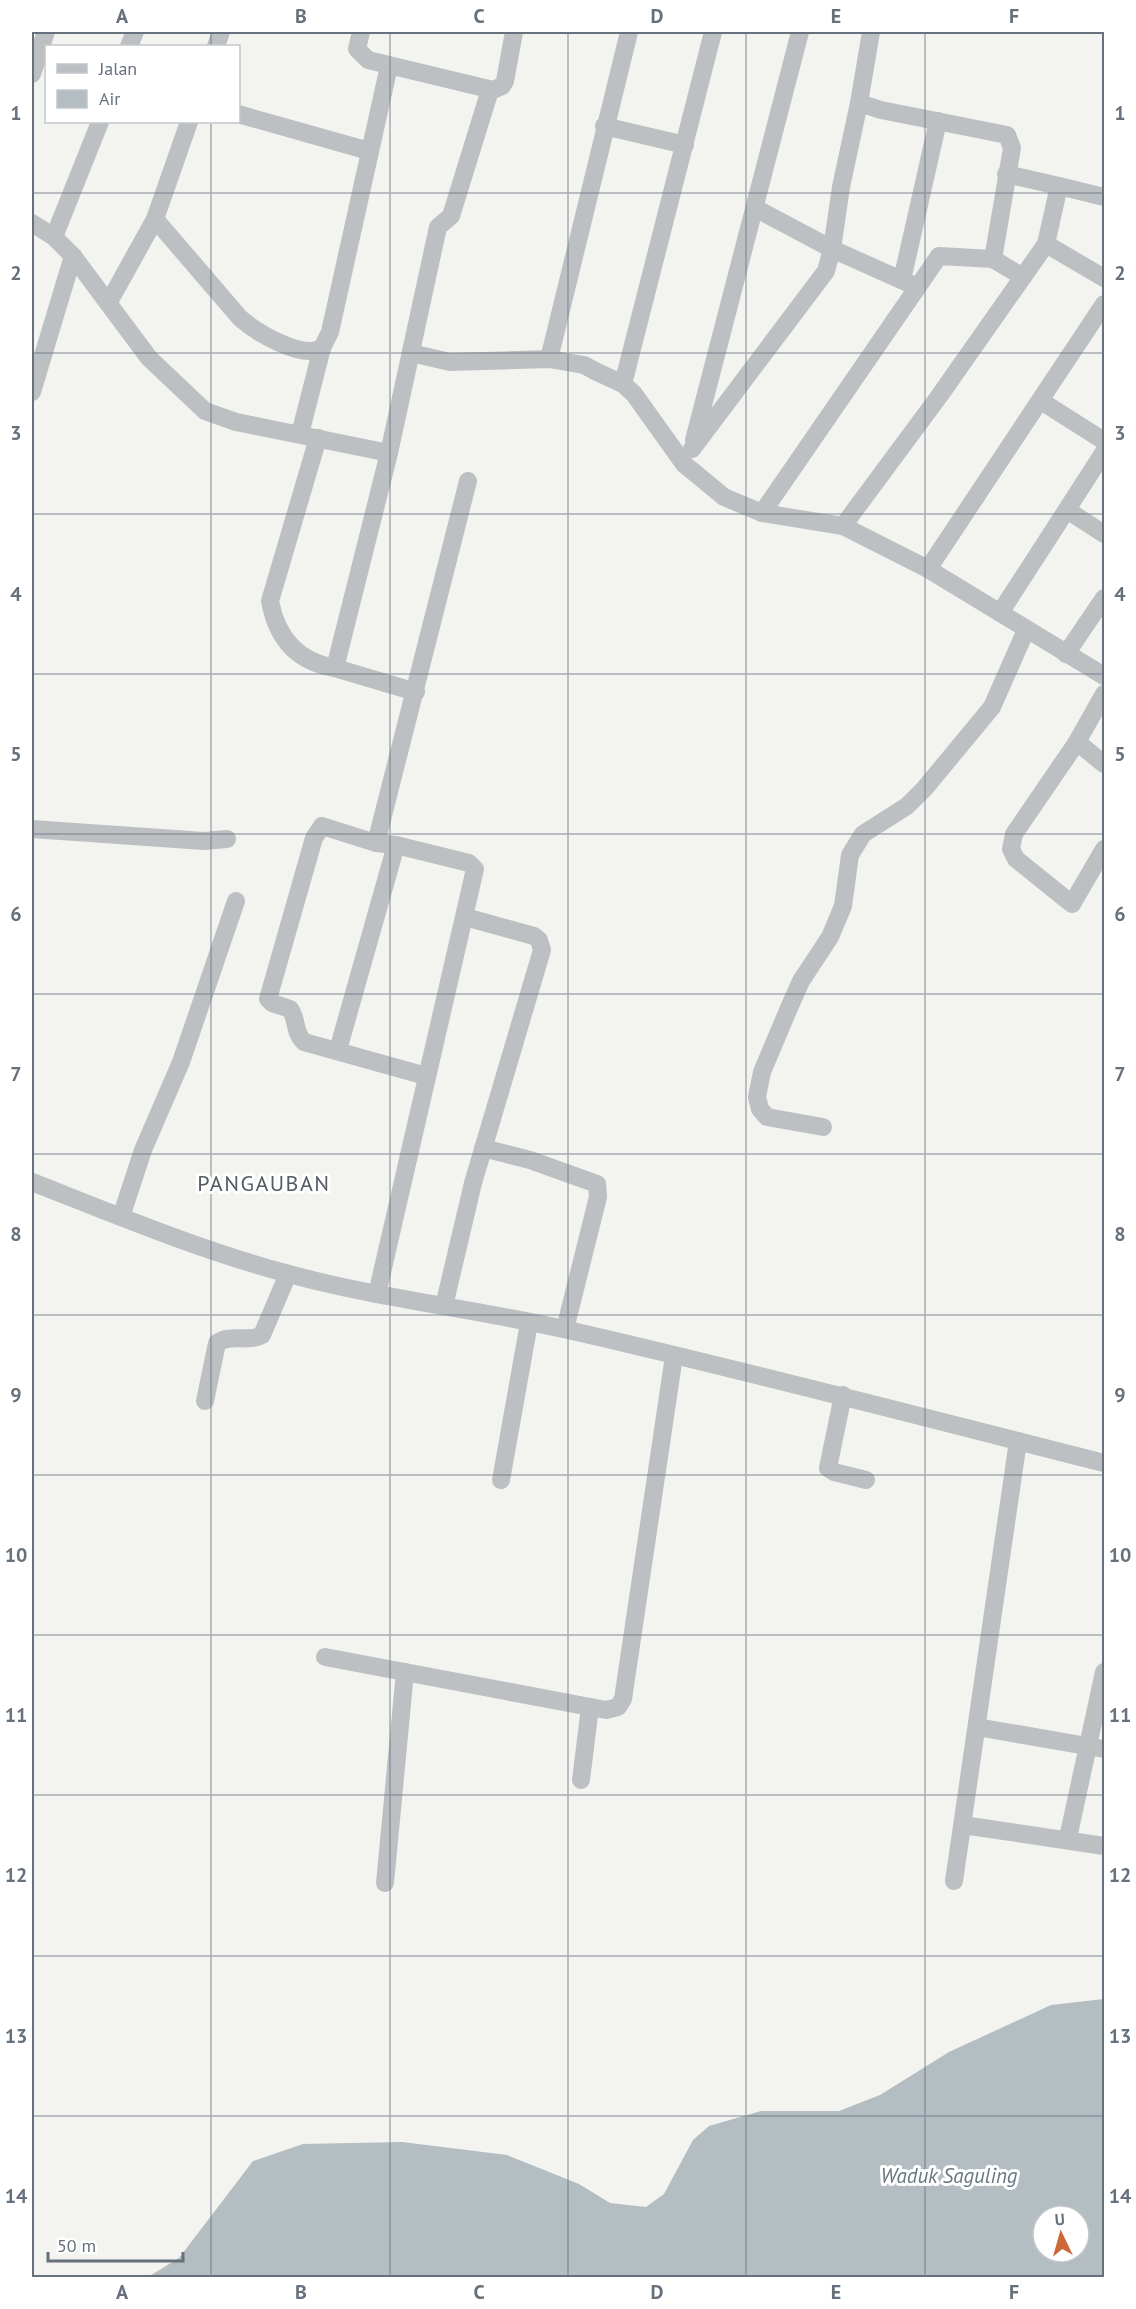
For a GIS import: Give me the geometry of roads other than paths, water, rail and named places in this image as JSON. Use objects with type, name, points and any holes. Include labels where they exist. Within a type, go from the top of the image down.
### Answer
[{"type":"street","points":[[32,74],[46,32]]},
{"type":"street","points":[[360,32],[356,45],[361,56],[389,66],[490,90],[497,89],[505,81],[514,32]]},
{"type":"street","points":[[549,359],[604,126],[629,32]]},
{"type":"street","points":[[623,384],[713,32]]},
{"type":"street","points":[[688,456],[800,32]]},
{"type":"street","points":[[688,456],[822,278],[832,249],[841,187],[871,32]]},
{"type":"street","points":[[389,66],[330,332],[322,348],[309,436],[270,601],[278,624],[297,654],[318,665],[416,692]]},
{"type":"street","points":[[335,668],[389,453],[438,227],[451,216],[490,90]]},
{"type":"street","points":[[859,102],[881,110],[1005,133],[1012,145],[993,259]]},
{"type":"street","points":[[240,115],[369,151]]},
{"type":"street","points":[[909,284],[910,244],[938,121]]},
{"type":"street","points":[[54,237],[100,123]]},
{"type":"street","points":[[109,302],[155,219],[189,123]]},
{"type":"street","points":[[604,126],[685,145]]},
{"type":"street","points":[[1006,174],[1104,197]]},
{"type":"street","points":[[843,526],[1046,244],[1059,186]]},
{"type":"street","points":[[755,208],[832,249],[909,284]]},
{"type":"street","points":[[155,219],[240,318],[253,329],[308,352],[322,348]]},
{"type":"street","points":[[32,223],[54,237],[73,256],[149,358],[205,411],[236,422],[389,453]]},
{"type":"street","points":[[910,244],[939,256],[993,259],[1023,277]]},
{"type":"street","points":[[1046,244],[1104,278]]},
{"type":"street","points":[[32,392],[73,256]]},
{"type":"street","points":[[762,513],[909,284],[939,256]]},
{"type":"street","points":[[928,568],[1104,304]]},
{"type":"street","points":[[411,353],[464,363],[549,359],[584,365],[623,384],[724,497],[762,513],[843,526],[928,568],[1104,676]]},
{"type":"street","points":[[1041,401],[1104,441]]},
{"type":"street","points":[[1000,613],[1104,452]]},
{"type":"street","points":[[376,843],[468,481]]},
{"type":"street","points":[[1067,510],[1104,534]]},
{"type":"street","points":[[1066,654],[1104,598]]},
{"type":"street","points":[[823,1127],[767,1117],[760,1109],[757,1097],[762,1072],[801,981],[830,937],[843,906],[850,855],[863,834],[907,806],[925,788],[992,707],[1026,630]]},
{"type":"street","points":[[1104,694],[1077,742],[1014,834],[1011,849],[1016,858],[1072,904],[1104,849]]},
{"type":"street","points":[[1077,742],[1104,764]]},
{"type":"street","points":[[378,1294],[426,1076],[475,877],[474,866],[396,845],[376,843],[326,826],[318,829],[267,996],[272,1003],[290,1009],[294,1016],[295,1030],[304,1042],[426,1076]]},
{"type":"street","points":[[32,829],[204,841],[227,839]]},
{"type":"street","points":[[338,1050],[396,845]]},
{"type":"street","points":[[121,1217],[143,1150],[185,1051],[236,901]]},
{"type":"street","points":[[444,1306],[483,1148],[542,951],[539,940],[534,936],[465,917]]},
{"type":"street","points":[[483,1148],[530,1160],[597,1184],[598,1197],[565,1329]]},
{"type":"street","points":[[32,1182],[121,1217],[288,1274],[378,1294],[565,1329],[843,1395],[1104,1463]]},
{"type":"street","points":[[205,1401],[217,1342],[226,1338],[254,1338],[262,1335],[288,1274]]},
{"type":"street","points":[[501,1480],[529,1323]]},
{"type":"street","points":[[326,1657],[606,1710],[615,1708],[623,1699],[674,1356]]},
{"type":"street","points":[[843,1395],[828,1468],[834,1472],[866,1480]]},
{"type":"street","points":[[954,1881],[1018,1441]]},
{"type":"street","points":[[384,1883],[405,1672]]},
{"type":"street","points":[[1068,1839],[1096,1747],[1104,1672]]},
{"type":"street","points":[[581,1780],[590,1707]]},
{"type":"street","points":[[977,1727],[1096,1747]]},
{"type":"street","points":[[963,1825],[1104,1846]]},
{"type":"water","name":"Waduk Saguling","points":[[1104,1999],[1104,2277],[148,2277],[179,2258],[253,2161],[303,2144],[402,2142],[507,2155],[579,2184],[610,2203],[646,2207],[664,2194],[693,2140],[709,2126],[761,2111],[839,2111],[880,2095],[949,2052],[1051,2005]]},
{"type":"district","name":"PANGAUBAN","points":[[264,1183]]}]
